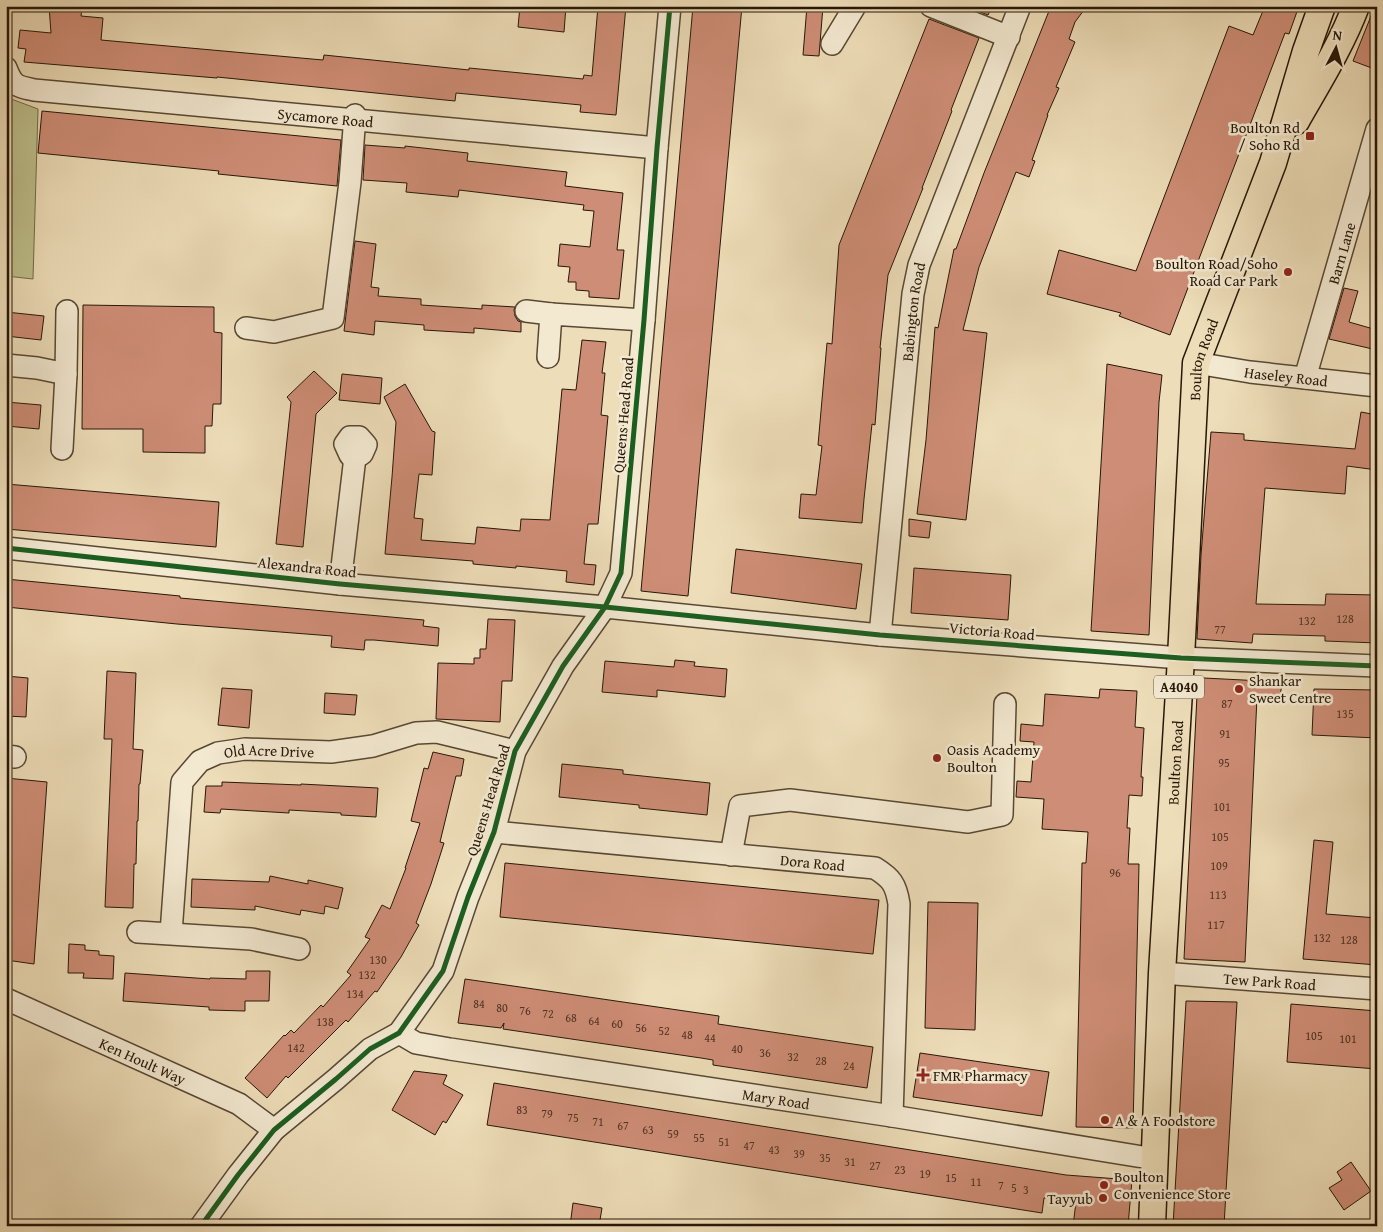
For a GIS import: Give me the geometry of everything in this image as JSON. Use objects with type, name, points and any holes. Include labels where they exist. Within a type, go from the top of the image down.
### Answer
[{"type":"main road","name":"Boulton Road","points":[[1152,1226],[1162,973],[1196,363],[1273,163],[1306,51],[1322,6]]},
{"type":"main road","name":"Boulton Road","points":[[1273,163],[1335,52],[1352,19],[1356,6]]},
{"type":"street","name":"Queens Head Road","points":[[201,1226],[274,1130],[370,1049],[399,1033],[443,971],[468,897],[494,832],[514,751],[563,666],[605,607],[621,573],[670,6]]},
{"type":"street","points":[[832,44],[855,6]]},
{"type":"street","points":[[931,6],[1008,37]]},
{"type":"street","name":"Babington Road","points":[[880,635],[912,294],[919,265],[1020,6]]},
{"type":"street","name":"Sycamore Road","points":[[6,68],[10,79],[17,86],[34,90],[355,117],[657,148]]},
{"type":"street","points":[[246,328],[274,332],[333,318],[350,182],[355,117]]},
{"type":"street","name":"Barn Lane","points":[[1305,378],[1377,129]]},
{"type":"street","points":[[62,449],[67,310]]},
{"type":"street","points":[[526,311],[644,320]]},
{"type":"street","points":[[548,357],[551,314]]},
{"type":"street","name":"Haseley Road","points":[[1196,363],[1250,372],[1377,386]]},
{"type":"street","points":[[6,365],[37,368],[66,374]]},
{"type":"street","points":[[340,584],[355,456]]},
{"type":"street","name":"Alexandra Road","points":[[6,548],[340,584],[605,607]]},
{"type":"street","name":"Victoria Road","points":[[605,607],[880,635],[1181,658],[1377,666]]},
{"type":"street","points":[[731,855],[740,806],[790,800],[968,822],[1002,815],[1005,704]]},
{"type":"street","name":"Old Acre Drive","points":[[172,934],[182,782],[200,761],[218,753],[245,749],[331,752],[373,746],[416,733],[437,732],[514,751]]},
{"type":"street","name":"Dora Road","points":[[494,832],[874,868],[888,876],[897,890],[899,904],[892,1116]]},
{"type":"street","points":[[138,932],[251,939],[299,949]]},
{"type":"street","name":"Tew Park Road","points":[[1162,973],[1377,989]]},
{"type":"street","name":"Ken Hoult Way","points":[[6,999],[239,1104],[274,1130]]},
{"type":"street","name":"Mary Road","points":[[399,1033],[416,1043],[450,1049],[892,1116],[1155,1159]]},
{"type":"green space","points":[[6,97],[38,109],[33,279],[6,276]]},
{"type":"building","points":[[49,6],[82,8],[81,16],[103,18],[101,40],[323,60],[324,55],[469,70],[469,68],[583,79],[584,75],[592,76],[598,6],[626,6],[616,115],[580,112],[581,105],[456,93],[455,101],[217,77],[24,62],[26,49],[18,48],[20,30],[51,33]]},
{"type":"building","points":[[520,6],[566,6],[564,32],[518,27]]},
{"type":"building","points":[[693,6],[742,6],[688,596],[641,591]]},
{"type":"building","points":[[807,6],[823,6],[819,56],[803,55]]},
{"type":"building","points":[[965,6],[992,6],[988,15]]},
{"type":"building","points":[[1051,6],[1087,6],[1075,22],[1069,39],[1075,42],[1056,87],[1059,88],[1047,115],[1032,160],[1035,161],[1029,177],[1016,172],[979,267],[963,330],[987,333],[966,520],[917,514],[926,440],[935,327],[938,328],[954,249],[956,249],[984,173]]},
{"type":"building","points":[[1265,6],[1299,6],[1289,34],[1285,33],[1170,335],[1119,316],[1121,313],[1047,294],[1059,250],[1136,271],[1229,26],[1253,35]]},
{"type":"building","points":[[1375,6],[1377,6],[1377,70],[1353,61]]},
{"type":"building","points":[[929,19],[979,38],[888,275],[880,348],[875,425],[872,424],[862,523],[799,518],[801,494],[816,495],[822,446],[818,445],[827,343],[832,344],[839,245]]},
{"type":"building","points":[[42,111],[341,140],[337,186],[218,174],[219,171],[38,153]]},
{"type":"building","points":[[365,145],[405,148],[405,146],[468,153],[467,161],[567,172],[565,186],[623,193],[617,250],[624,250],[619,299],[589,297],[589,291],[576,290],[576,282],[568,282],[570,267],[558,266],[560,244],[590,247],[594,211],[583,210],[584,205],[459,190],[458,197],[406,192],[407,183],[363,180]]},
{"type":"building","points":[[355,241],[376,244],[371,287],[379,288],[378,296],[421,299],[421,305],[482,309],[482,305],[515,307],[515,316],[521,322],[521,332],[474,328],[474,333],[424,330],[424,325],[375,321],[374,335],[344,331]]},
{"type":"building","points":[[1344,288],[1358,291],[1349,322],[1377,330],[1377,350],[1329,339]]},
{"type":"building","points":[[83,305],[214,307],[214,332],[222,333],[221,404],[213,404],[212,426],[205,426],[205,453],[143,452],[143,429],[82,429]]},
{"type":"building","points":[[6,312],[44,316],[41,340],[6,336]]},
{"type":"building","points":[[582,340],[606,342],[602,373],[605,373],[601,415],[608,416],[598,524],[588,524],[584,564],[596,565],[594,585],[566,582],[567,571],[473,564],[473,561],[385,554],[396,422],[384,397],[405,384],[432,431],[435,432],[432,475],[419,474],[414,518],[423,519],[421,540],[475,544],[477,527],[520,531],[521,519],[550,520],[562,389],[576,390]]},
{"type":"building","points":[[1107,364],[1162,375],[1159,402],[1149,635],[1091,631]]},
{"type":"building","points":[[314,371],[337,393],[316,414],[303,547],[276,544],[291,402],[287,397]]},
{"type":"building","points":[[342,374],[382,378],[380,404],[339,400]]},
{"type":"building","points":[[6,402],[41,405],[39,429],[6,426]]},
{"type":"building","points":[[1361,412],[1377,415],[1377,470],[1347,466],[1345,494],[1265,488],[1256,604],[1325,605],[1326,594],[1377,595],[1377,643],[1325,641],[1325,636],[1253,634],[1252,643],[1197,639],[1201,555],[1211,432],[1244,434],[1244,440],[1355,449]]},
{"type":"building","points":[[6,484],[219,502],[216,547],[6,529]]},
{"type":"building","points":[[909,519],[931,522],[929,538],[909,536]]},
{"type":"building","points":[[736,549],[862,564],[856,609],[731,593]]},
{"type":"building","points":[[914,568],[1011,575],[1008,620],[911,613]]},
{"type":"building","points":[[6,579],[180,596],[180,598],[424,620],[423,626],[439,628],[438,646],[365,640],[364,650],[331,647],[332,636],[177,624],[6,607]]},
{"type":"building","points":[[488,619],[515,620],[512,681],[502,681],[500,722],[436,719],[438,663],[474,664],[474,658],[480,658],[480,649],[486,649]]},
{"type":"building","points":[[675,660],[695,662],[694,666],[727,669],[725,697],[657,690],[657,697],[602,692],[605,661],[674,667]]},
{"type":"building","points":[[107,671],[136,673],[133,749],[143,750],[139,784],[133,908],[105,907],[112,739],[104,739]]},
{"type":"building","points":[[6,676],[28,678],[26,717],[6,716]]},
{"type":"building","points":[[1204,678],[1282,682],[1280,698],[1257,697],[1245,962],[1184,959],[1197,695],[1198,682]]},
{"type":"building","points":[[222,688],[252,690],[249,728],[218,725]]},
{"type":"building","points":[[1100,689],[1137,691],[1135,727],[1144,728],[1141,777],[1143,777],[1142,796],[1129,795],[1127,828],[1130,828],[1128,864],[1139,864],[1133,1128],[1076,1127],[1082,863],[1086,863],[1088,832],[1042,829],[1044,799],[1016,797],[1017,781],[1031,782],[1034,742],[1020,741],[1021,724],[1043,726],[1045,694],[1099,698]]},
{"type":"building","points":[[1314,689],[1377,690],[1377,738],[1312,735]]},
{"type":"building","points":[[325,693],[357,695],[355,715],[324,713]]},
{"type":"building","points":[[433,752],[464,759],[461,776],[456,776],[440,842],[444,843],[416,923],[419,925],[401,957],[377,992],[375,991],[348,1022],[346,1020],[288,1078],[286,1076],[267,1098],[245,1078],[284,1035],[291,1030],[294,1033],[321,1005],[323,1007],[351,975],[347,972],[370,939],[365,937],[382,905],[390,909],[406,868],[420,823],[411,821],[424,768],[428,769]]},
{"type":"building","points":[[562,764],[623,770],[623,774],[710,783],[707,815],[639,808],[639,805],[559,797]]},
{"type":"building","points":[[6,778],[47,782],[34,964],[6,960]]},
{"type":"building","points":[[222,782],[378,788],[376,817],[289,810],[289,813],[221,809],[220,813],[204,812],[206,786],[222,786]]},
{"type":"building","points":[[1314,840],[1333,842],[1326,914],[1377,918],[1377,965],[1303,959]]},
{"type":"building","points":[[505,863],[879,900],[873,954],[500,917]]},
{"type":"building","points":[[270,876],[308,884],[308,880],[343,888],[338,909],[325,906],[324,914],[301,910],[300,915],[255,906],[255,910],[191,907],[192,879],[269,882]]},
{"type":"building","points":[[928,902],[978,903],[975,1030],[925,1028]]},
{"type":"building","points":[[69,944],[85,945],[85,950],[99,951],[99,955],[114,956],[113,979],[83,978],[84,973],[68,973]]},
{"type":"building","points":[[246,971],[270,971],[269,1001],[245,1001],[245,1011],[209,1010],[209,1007],[123,1001],[125,973],[210,979],[246,979]]},
{"type":"building","points":[[465,979],[719,1016],[718,1024],[873,1047],[867,1088],[713,1065],[713,1060],[701,1058],[503,1029],[504,1023],[501,1028],[458,1023]]},
{"type":"building","points":[[1186,1001],[1237,1002],[1224,1226],[1173,1226]]},
{"type":"building","points":[[1291,1004],[1377,1011],[1377,1069],[1287,1062]]},
{"type":"building","points":[[920,1053],[1049,1072],[1042,1116],[913,1097]]},
{"type":"building","points":[[414,1071],[447,1075],[443,1084],[463,1095],[446,1123],[443,1121],[435,1135],[392,1110]]},
{"type":"building","points":[[494,1083],[1066,1175],[1132,1180],[1128,1226],[1073,1226],[1076,1202],[1044,1198],[1042,1213],[487,1125]]},
{"type":"building","points":[[1351,1162],[1371,1191],[1344,1210],[1329,1188],[1342,1180],[1337,1172]]},
{"type":"building","points":[[573,1203],[602,1208],[599,1226],[570,1226]]},
{"type":"tram line","points":[[6,1220],[18,1226]]},
{"type":"cycle path","points":[[201,1226],[274,1130],[370,1049],[399,1033],[443,971],[468,897],[494,832],[515,751],[563,666],[605,607],[621,573],[670,6]]},
{"type":"cycle path","points":[[6,548],[340,584],[605,607],[880,635],[1181,658],[1377,666]]},
{"type":"place","name":"Boulton Rd / Soho Rd","points":[[1310,136]]},
{"type":"place","name":"Boulton Road/Soho Road Car Park","points":[[1288,272]]},
{"type":"place","name":"Shankar Sweet Centre","points":[[1239,689]]},
{"type":"place","name":"Oasis Academy Boulton","points":[[937,758]]},
{"type":"place","name":"FMR Pharmacy","points":[[923,1075]]},
{"type":"place","name":"A & A Foodstore","points":[[1105,1120]]},
{"type":"place","name":"Boulton Convenience Store","points":[[1104,1185]]},
{"type":"place","name":"Tayyub","points":[[1103,1198]]}]
